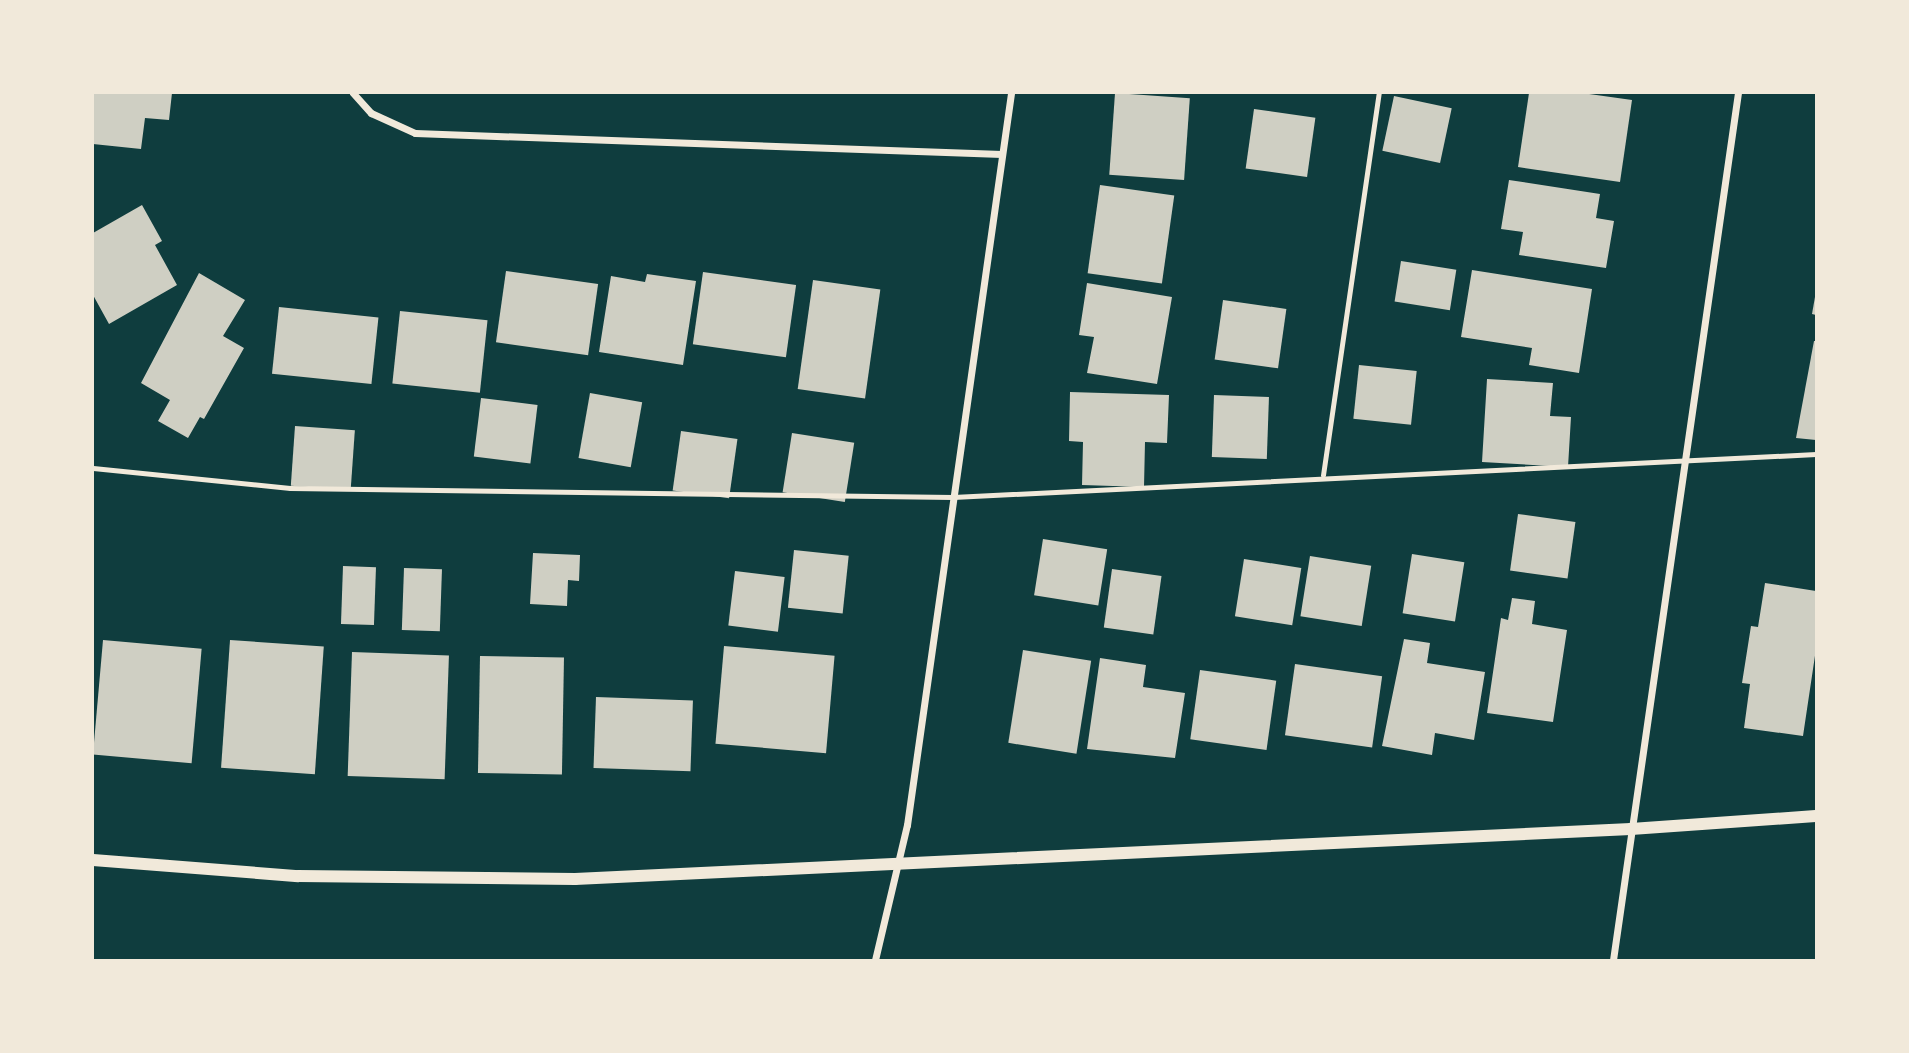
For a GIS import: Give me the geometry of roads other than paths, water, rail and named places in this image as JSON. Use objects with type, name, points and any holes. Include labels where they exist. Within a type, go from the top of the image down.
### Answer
[{"type":"street","points":[[875,960],[908,825],[1011,93]]},
{"type":"street","points":[[1613,960],[1738,93]]},
{"type":"street","points":[[354,94],[371,113],[415,133],[1002,154]]},
{"type":"street","points":[[93,860],[209,872],[441,879],[575,879],[1632,829],[1816,816]]},
{"type":"lane","points":[[1323,475],[1379,93]]},
{"type":"lane","points":[[93,468],[290,488],[953,497],[1323,475],[1816,454]]}]
